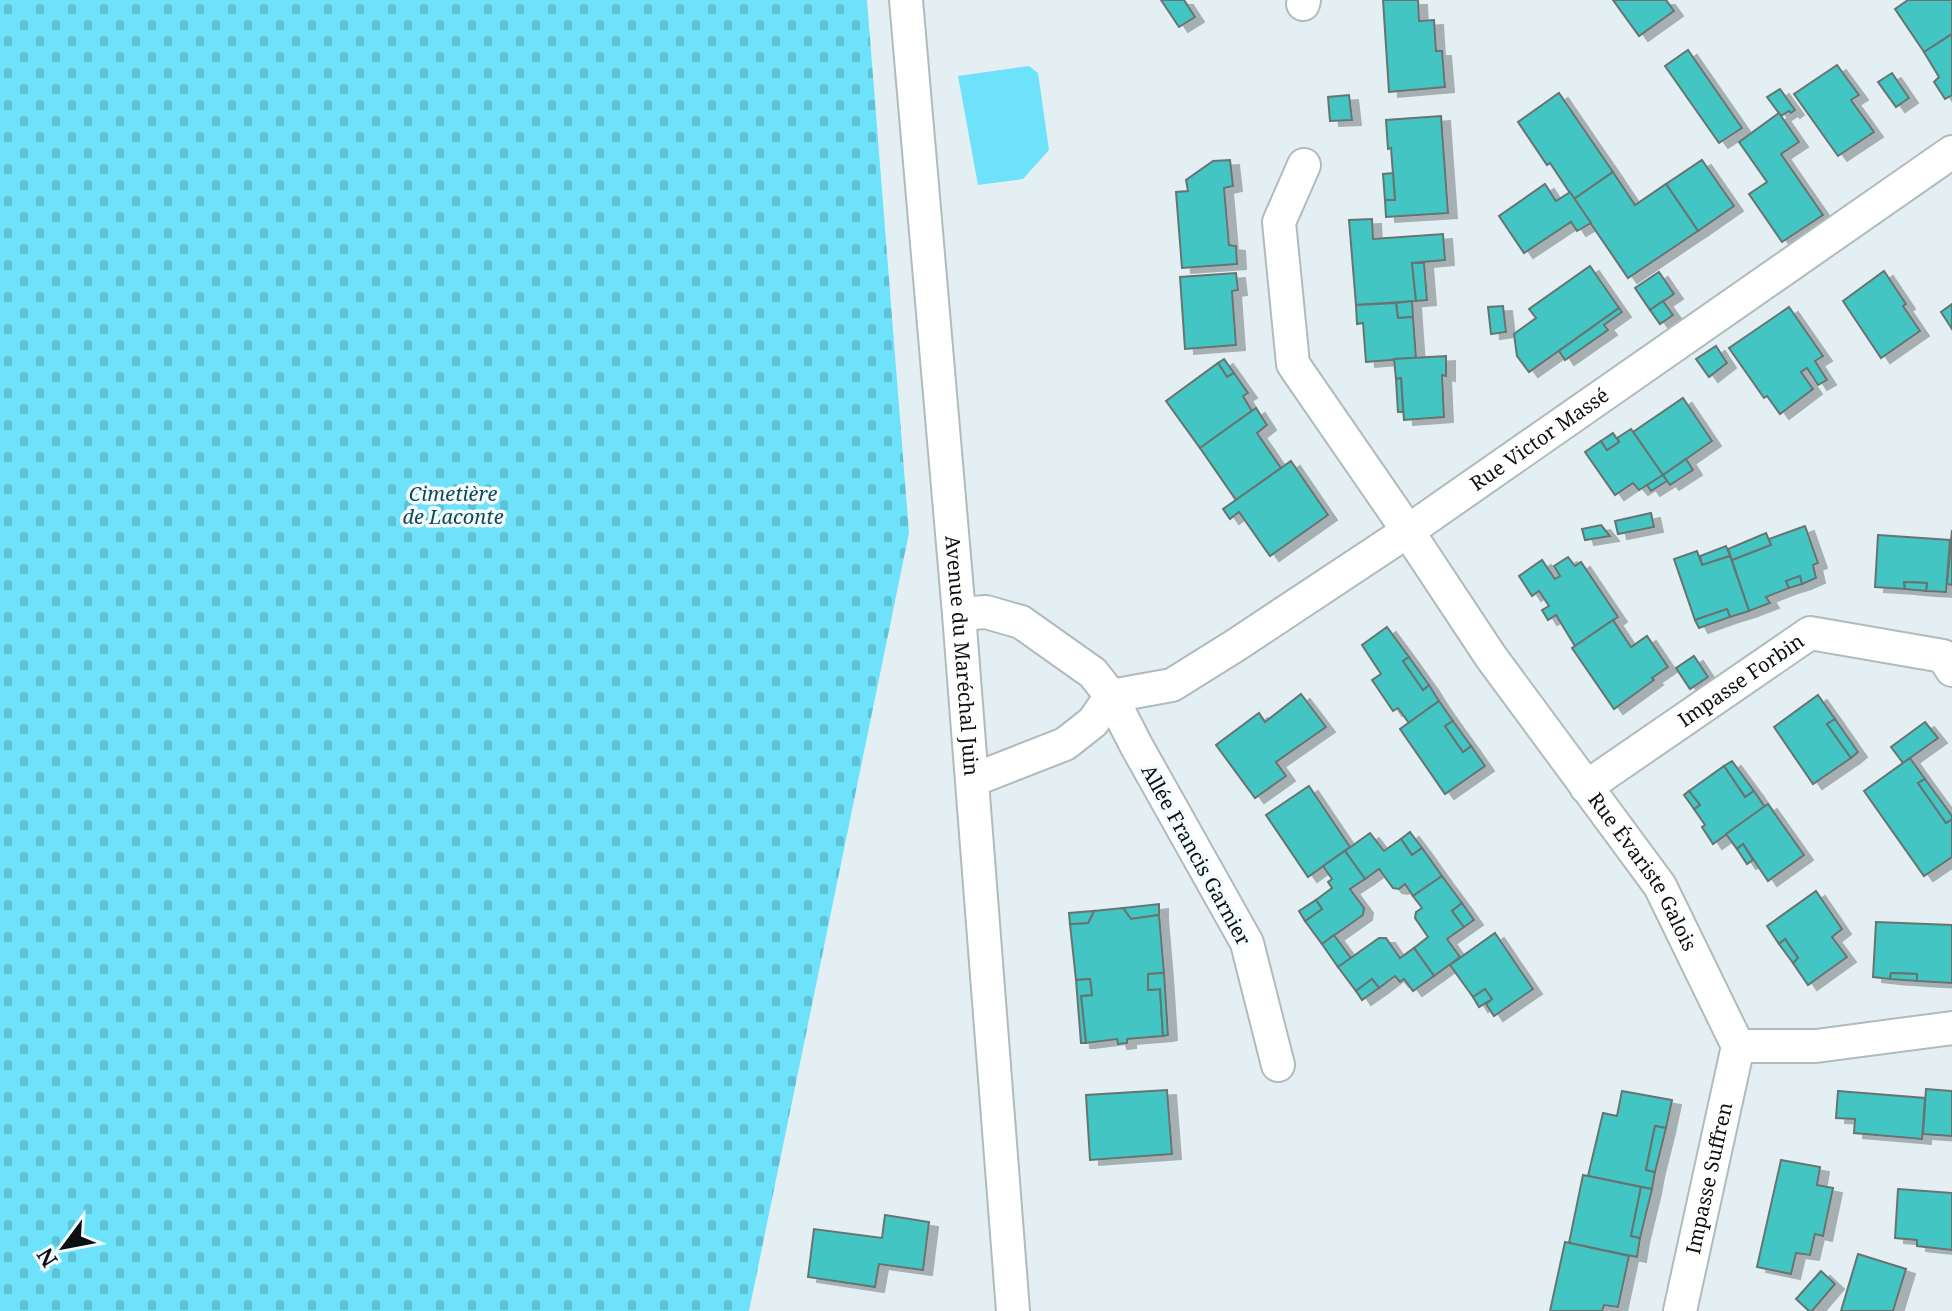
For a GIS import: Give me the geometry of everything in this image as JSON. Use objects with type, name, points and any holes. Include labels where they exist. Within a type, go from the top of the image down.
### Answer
[{"type":"street","name":"Avenue du Maréchal Juin","points":[[906,0],[973,780],[1013,1311]]},
{"type":"street","name":"Rue Victor Massé","points":[[1111,696],[1172,685],[1236,645],[1408,531],[1952,152]]},
{"type":"street","name":"Rue Évariste Galois","points":[[1304,165],[1279,222],[1293,364],[1491,657],[1660,886],[1738,1046]]},
{"type":"street","points":[[959,614],[986,612],[1021,622],[1093,673],[1111,696],[1093,722],[1065,744],[973,780]]},
{"type":"street","name":"Impasse Forbin","points":[[1586,787],[1810,633],[1943,656],[1952,670]]},
{"type":"street","name":"Allée Francis Garnier","points":[[1111,696],[1247,943],[1278,1065]]},
{"type":"street","points":[[1738,1046],[1816,1046],[1952,1028]]},
{"type":"street","name":"Impasse Suffren","points":[[1680,1311],[1738,1046]]},
{"type":"green space","name":"Cimetière de Laconte","points":[[0,0],[867,0],[909,533],[749,1311],[0,1311]]},
{"type":"green space","points":[[1029,66],[1038,73],[1049,150],[1023,179],[978,185],[958,76]]},
{"type":"building","points":[[1161,0],[1184,0],[1195,17],[1179,27]]},
{"type":"building","points":[[1383,0],[1418,0],[1419,21],[1434,20],[1436,51],[1442,51],[1445,87],[1389,92]]},
{"type":"building","points":[[1613,0],[1666,0],[1674,11],[1639,36]]},
{"type":"building","points":[[1908,0],[1952,0],[1952,34],[1924,52],[1895,9]]},
{"type":"building","points":[[1952,34],[1952,95],[1945,99],[1934,82],[1939,77],[1924,52]]},
{"type":"building","points":[[1688,50],[1742,128],[1719,143],[1665,66]]},
{"type":"building","points":[[1837,65],[1859,95],[1851,100],[1874,132],[1838,156],[1794,94]]},
{"type":"building","points":[[1892,73],[1909,98],[1896,107],[1878,82]]},
{"type":"building","points":[[1780,89],[1795,110],[1781,116],[1767,97]]},
{"type":"building","points":[[1559,93],[1613,172],[1574,199],[1518,122]]},
{"type":"building","points":[[1349,95],[1352,120],[1330,121],[1328,97]]},
{"type":"building","points":[[1779,113],[1799,142],[1781,154],[1823,215],[1782,242],[1749,194],[1767,182],[1739,142]]},
{"type":"building","points":[[1441,116],[1448,213],[1386,217],[1385,200],[1395,200],[1386,120]]},
{"type":"building","points":[[1230,160],[1233,186],[1224,188],[1229,245],[1236,246],[1237,264],[1182,268],[1176,192],[1188,191],[1186,180],[1213,161]]},
{"type":"building","points":[[1702,160],[1734,206],[1698,231],[1666,184]]},
{"type":"building","points":[[1613,172],[1635,205],[1666,184],[1698,231],[1628,278],[1574,199]]},
{"type":"building","points":[[1393,173],[1395,200],[1385,200],[1383,174]]},
{"type":"building","points":[[1545,184],[1556,201],[1570,192],[1591,223],[1577,231],[1571,222],[1524,253],[1499,216]]},
{"type":"building","points":[[1372,219],[1373,239],[1443,234],[1445,260],[1412,263],[1416,301],[1356,305],[1349,220]]},
{"type":"building","points":[[1412,263],[1424,263],[1427,300],[1416,301]]},
{"type":"building","points":[[1590,266],[1619,308],[1529,372],[1517,356],[1514,334],[1536,318],[1529,309]]},
{"type":"building","points":[[1884,271],[1920,331],[1881,358],[1843,301]]},
{"type":"building","points":[[1659,272],[1674,294],[1650,310],[1635,288]]},
{"type":"building","points":[[1236,273],[1238,290],[1232,291],[1236,345],[1185,349],[1180,277]]},
{"type":"building","points":[[1412,301],[1413,317],[1398,318],[1396,303]]},
{"type":"building","points":[[1663,301],[1673,315],[1660,324],[1650,310]]},
{"type":"building","points":[[1396,303],[1398,318],[1413,317],[1416,358],[1366,362],[1363,323],[1357,324],[1356,305]]},
{"type":"building","points":[[1952,304],[1952,329],[1941,312]]},
{"type":"building","points":[[1503,306],[1506,332],[1491,334],[1488,307]]},
{"type":"building","points":[[1789,307],[1823,356],[1815,361],[1827,380],[1818,385],[1807,368],[1801,372],[1813,389],[1780,414],[1767,396],[1764,398],[1729,348]]},
{"type":"building","points":[[1619,308],[1622,312],[1604,325],[1608,330],[1565,360],[1559,351]]},
{"type":"building","points":[[1716,346],[1727,363],[1709,377],[1696,359]]},
{"type":"building","points":[[1446,356],[1446,376],[1442,375],[1444,417],[1404,420],[1401,378],[1396,379],[1394,359]]},
{"type":"building","points":[[1224,359],[1234,373],[1227,377],[1218,363]]},
{"type":"building","points":[[1218,363],[1227,377],[1234,373],[1248,393],[1243,396],[1252,411],[1200,448],[1166,401]]},
{"type":"building","points":[[1401,378],[1403,412],[1398,412],[1396,379]]},
{"type":"building","points":[[1683,398],[1712,441],[1663,475],[1633,432]]},
{"type":"building","points":[[1256,408],[1267,425],[1257,433],[1281,468],[1236,500],[1200,448]]},
{"type":"building","points":[[1631,429],[1663,475],[1639,490],[1633,483],[1615,495],[1585,452],[1601,441],[1607,450],[1619,442],[1617,438]]},
{"type":"building","points":[[1613,433],[1619,442],[1607,450],[1601,441]]},
{"type":"building","points":[[1686,459],[1693,470],[1670,485],[1663,475]]},
{"type":"building","points":[[1291,461],[1328,515],[1270,556],[1239,512],[1230,519],[1223,509]]},
{"type":"building","points":[[1663,475],[1667,481],[1651,491],[1647,485]]},
{"type":"building","points":[[1651,513],[1654,527],[1618,534],[1615,521]]},
{"type":"building","points":[[1601,525],[1610,536],[1585,540],[1582,529]]},
{"type":"building","points":[[1805,526],[1818,563],[1813,565],[1816,578],[1802,584],[1800,576],[1786,581],[1789,588],[1766,597],[1770,603],[1749,611],[1732,560],[1771,545],[1769,539]]},
{"type":"building","points":[[1952,530],[1952,585],[1947,584]]},
{"type":"building","points":[[1766,533],[1771,545],[1732,560],[1728,549]]},
{"type":"building","points":[[1878,535],[1950,540],[1946,592],[1926,591],[1927,583],[1904,582],[1905,589],[1875,587]]},
{"type":"building","points":[[1726,546],[1730,556],[1702,565],[1700,556]]},
{"type":"building","points":[[1697,551],[1702,565],[1730,556],[1749,611],[1730,617],[1727,609],[1695,620],[1674,559]]},
{"type":"building","points":[[1568,557],[1575,566],[1581,562],[1618,617],[1575,646],[1556,615],[1548,620],[1542,610],[1549,606],[1539,591],[1532,596],[1519,576],[1542,560],[1555,579],[1560,576],[1554,566]]},
{"type":"building","points":[[1800,576],[1802,584],[1789,588],[1786,581]]},
{"type":"building","points":[[1904,582],[1927,583],[1926,591],[1905,589]]},
{"type":"building","points":[[1727,609],[1730,617],[1699,628],[1695,620]]},
{"type":"building","points":[[1613,620],[1631,647],[1647,636],[1668,667],[1614,709],[1572,648]]},
{"type":"building","points":[[1387,627],[1409,657],[1403,661],[1423,690],[1429,685],[1439,701],[1409,723],[1398,708],[1393,711],[1372,680],[1381,674],[1362,645]]},
{"type":"building","points":[[1694,656],[1708,677],[1690,689],[1676,668]]},
{"type":"building","points":[[1409,657],[1429,685],[1423,690],[1403,661]]},
{"type":"building","points":[[1301,694],[1326,727],[1276,762],[1286,776],[1255,798],[1216,745],[1259,713],[1265,722]]},
{"type":"building","points":[[1818,695],[1835,719],[1827,724],[1851,758],[1813,784],[1774,727]]},
{"type":"building","points":[[1439,701],[1453,721],[1445,726],[1463,752],[1471,746],[1485,766],[1445,794],[1400,729]]},
{"type":"building","points":[[1835,719],[1858,752],[1851,758],[1827,724]]},
{"type":"building","points":[[1453,721],[1471,746],[1463,752],[1445,726]]},
{"type":"building","points":[[1925,722],[1938,738],[1903,763],[1891,747]]},
{"type":"building","points":[[1910,758],[1925,779],[1918,783],[1946,823],[1952,819],[1952,857],[1924,876],[1864,791]]},
{"type":"building","points":[[1732,761],[1754,791],[1745,797],[1724,766]]},
{"type":"building","points":[[1724,766],[1745,797],[1754,791],[1765,807],[1713,844],[1694,809],[1700,805],[1689,791]]},
{"type":"building","points":[[1925,779],[1952,816],[1946,823],[1918,783]]},
{"type":"building","points":[[1309,786],[1350,847],[1308,877],[1266,815]]},
{"type":"building","points":[[1689,791],[1700,805],[1694,809],[1684,795]]},
{"type":"building","points":[[1768,804],[1804,855],[1768,881],[1743,844],[1737,849],[1726,834]]},
{"type":"building","points":[[1410,832],[1422,848],[1412,855],[1401,839]]},
{"type":"building","points":[[1370,833],[1384,851],[1401,839],[1412,855],[1422,848],[1442,876],[1413,896],[1405,884],[1399,889],[1393,888],[1379,869],[1365,879],[1345,851]]},
{"type":"building","points":[[1743,844],[1753,860],[1747,864],[1737,849]]},
{"type":"building","points":[[1345,851],[1365,879],[1350,889],[1364,908],[1363,915],[1322,944],[1305,921],[1322,909],[1316,900],[1332,888],[1328,882],[1332,879],[1323,866]]},
{"type":"building","points":[[1442,876],[1462,903],[1452,911],[1464,927],[1447,939],[1460,957],[1434,976],[1414,948],[1428,937],[1415,918],[1416,912],[1422,908],[1413,896]]},
{"type":"building","points":[[1816,891],[1842,929],[1832,937],[1847,957],[1808,985],[1793,963],[1798,958],[1785,939],[1779,944],[1767,926]]},
{"type":"building","points":[[1316,900],[1322,909],[1305,921],[1299,911]]},
{"type":"building","points":[[1462,903],[1474,920],[1464,927],[1452,911]]},
{"type":"building","points":[[1159,904],[1159,915],[1131,919],[1123,908]]},
{"type":"building","points":[[1123,908],[1131,919],[1159,915],[1164,973],[1148,974],[1148,990],[1160,989],[1163,1036],[1127,1039],[1127,1043],[1118,1044],[1117,1039],[1086,1043],[1081,996],[1092,995],[1090,979],[1076,980],[1070,924],[1088,923],[1094,911]]},
{"type":"building","points":[[1094,911],[1088,923],[1070,924],[1069,913]]},
{"type":"building","points":[[1876,922],[1952,925],[1952,983],[1917,981],[1917,974],[1891,973],[1890,979],[1873,977]]},
{"type":"building","points":[[1495,933],[1533,989],[1494,1016],[1486,1004],[1492,999],[1485,989],[1473,997],[1450,965]]},
{"type":"building","points":[[1334,935],[1351,958],[1338,967],[1322,944]]},
{"type":"building","points":[[1379,938],[1386,938],[1400,958],[1414,948],[1434,976],[1413,991],[1404,979],[1400,982],[1395,976],[1379,988],[1372,979],[1356,991],[1338,967]]},
{"type":"building","points":[[1785,939],[1798,958],[1793,963],[1779,944]]},
{"type":"building","points":[[1164,973],[1168,1035],[1163,1036],[1160,989],[1148,990],[1148,974]]},
{"type":"building","points":[[1891,973],[1917,974],[1917,981],[1890,979]]},
{"type":"building","points":[[1090,979],[1092,995],[1081,996],[1086,1043],[1081,1043],[1076,980]]},
{"type":"building","points":[[1372,979],[1379,988],[1362,1000],[1356,991]]},
{"type":"building","points":[[1485,989],[1492,999],[1479,1007],[1473,997]]},
{"type":"building","points":[[1926,1089],[1952,1091],[1952,1136],[1923,1134]]},
{"type":"building","points":[[1167,1090],[1172,1154],[1090,1160],[1086,1095]]},
{"type":"building","points":[[1622,1091],[1672,1100],[1666,1128],[1655,1126],[1646,1170],[1655,1172],[1652,1189],[1588,1176],[1603,1113],[1617,1116]]},
{"type":"building","points":[[1838,1091],[1925,1098],[1922,1139],[1854,1133],[1855,1119],[1836,1118]]},
{"type":"building","points":[[1655,1126],[1666,1128],[1655,1172],[1646,1170]]},
{"type":"building","points":[[1781,1160],[1820,1167],[1817,1185],[1833,1188],[1823,1236],[1815,1234],[1810,1255],[1796,1253],[1791,1274],[1757,1267]]},
{"type":"building","points":[[1583,1175],[1641,1187],[1631,1236],[1640,1238],[1637,1257],[1569,1243]]},
{"type":"building","points":[[1641,1187],[1652,1189],[1640,1238],[1631,1236]]},
{"type":"building","points":[[1898,1189],[1952,1193],[1952,1250],[1917,1246],[1917,1240],[1895,1238]]},
{"type":"building","points":[[885,1215],[929,1222],[923,1270],[879,1264],[875,1287],[808,1277],[814,1229],[882,1238]]},
{"type":"building","points":[[1565,1242],[1629,1256],[1618,1307],[1604,1305],[1602,1311],[1550,1311]]},
{"type":"building","points":[[1858,1254],[1906,1269],[1893,1311],[1841,1311]]},
{"type":"building","points":[[1821,1271],[1835,1284],[1809,1311],[1796,1299]]}]
